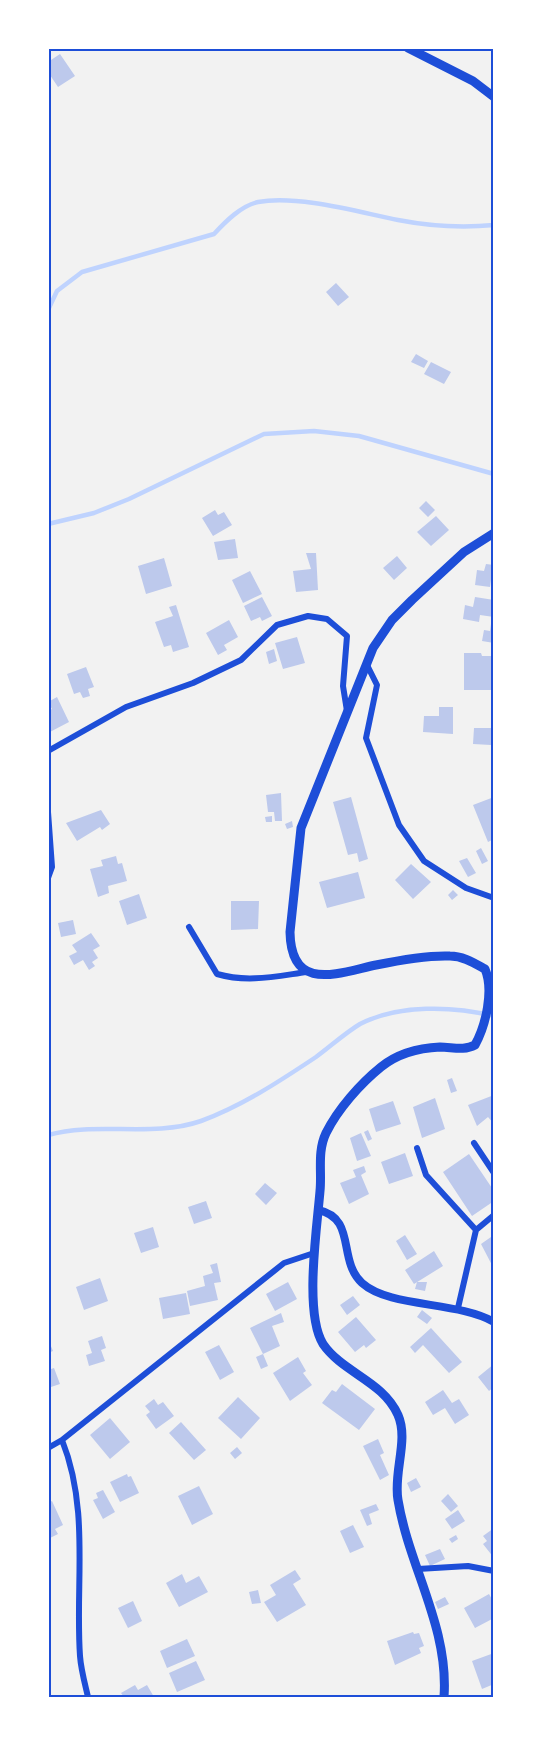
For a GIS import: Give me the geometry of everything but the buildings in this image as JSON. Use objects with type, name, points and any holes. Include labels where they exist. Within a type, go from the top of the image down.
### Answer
[{"type":"main road","points":[[408,48],[464,76],[494,97]]},
{"type":"main road","points":[[444,1697],[443,1649],[397,1497],[402,1426],[398,1415],[378,1389],[346,1367],[322,1341],[317,1327],[314,1253],[320,1160],[326,1134],[361,1086],[393,1059],[407,1053],[440,1047],[468,1049],[478,1039],[490,989],[485,969],[452,956],[388,963],[329,977],[308,972],[297,962],[290,940],[298,841],[374,648],[392,620],[464,552],[494,533]]},
{"type":"street","points":[[48,751],[126,708],[194,683],[241,660],[277,625],[308,616],[327,619],[347,636],[343,686],[347,712]]},
{"type":"street","points":[[367,665],[377,685],[366,738],[399,825],[424,861],[466,888],[494,898]]},
{"type":"street","points":[[48,812],[52,867],[48,878]]},
{"type":"street","points":[[189,927],[217,974],[232,978],[254,979],[308,972]]},
{"type":"street","points":[[474,1143],[494,1173]]},
{"type":"street","points":[[417,1148],[426,1175],[476,1230]]},
{"type":"street","points":[[318,1210],[336,1217],[340,1223],[348,1259],[363,1284],[382,1294],[458,1308],[480,1314],[494,1322]]},
{"type":"street","points":[[458,1308],[476,1230],[494,1215]]},
{"type":"street","points":[[48,1448],[62,1440],[284,1263],[314,1253]]},
{"type":"street","points":[[62,1440],[71,1462],[81,1541],[80,1657],[88,1697]]},
{"type":"street","points":[[418,1569],[468,1566],[494,1571]]},
{"type":"waterway","points":[[48,310],[57,291],[82,272],[214,234],[240,210],[258,202],[274,200],[310,203],[434,225],[494,225]]},
{"type":"waterway","points":[[48,524],[94,513],[129,499],[264,434],[314,431],[359,436],[494,474]]},
{"type":"waterway","points":[[48,1135],[86,1129],[163,1128],[201,1121],[275,1084],[360,1024],[392,1013],[444,1009],[494,1016]]}]
